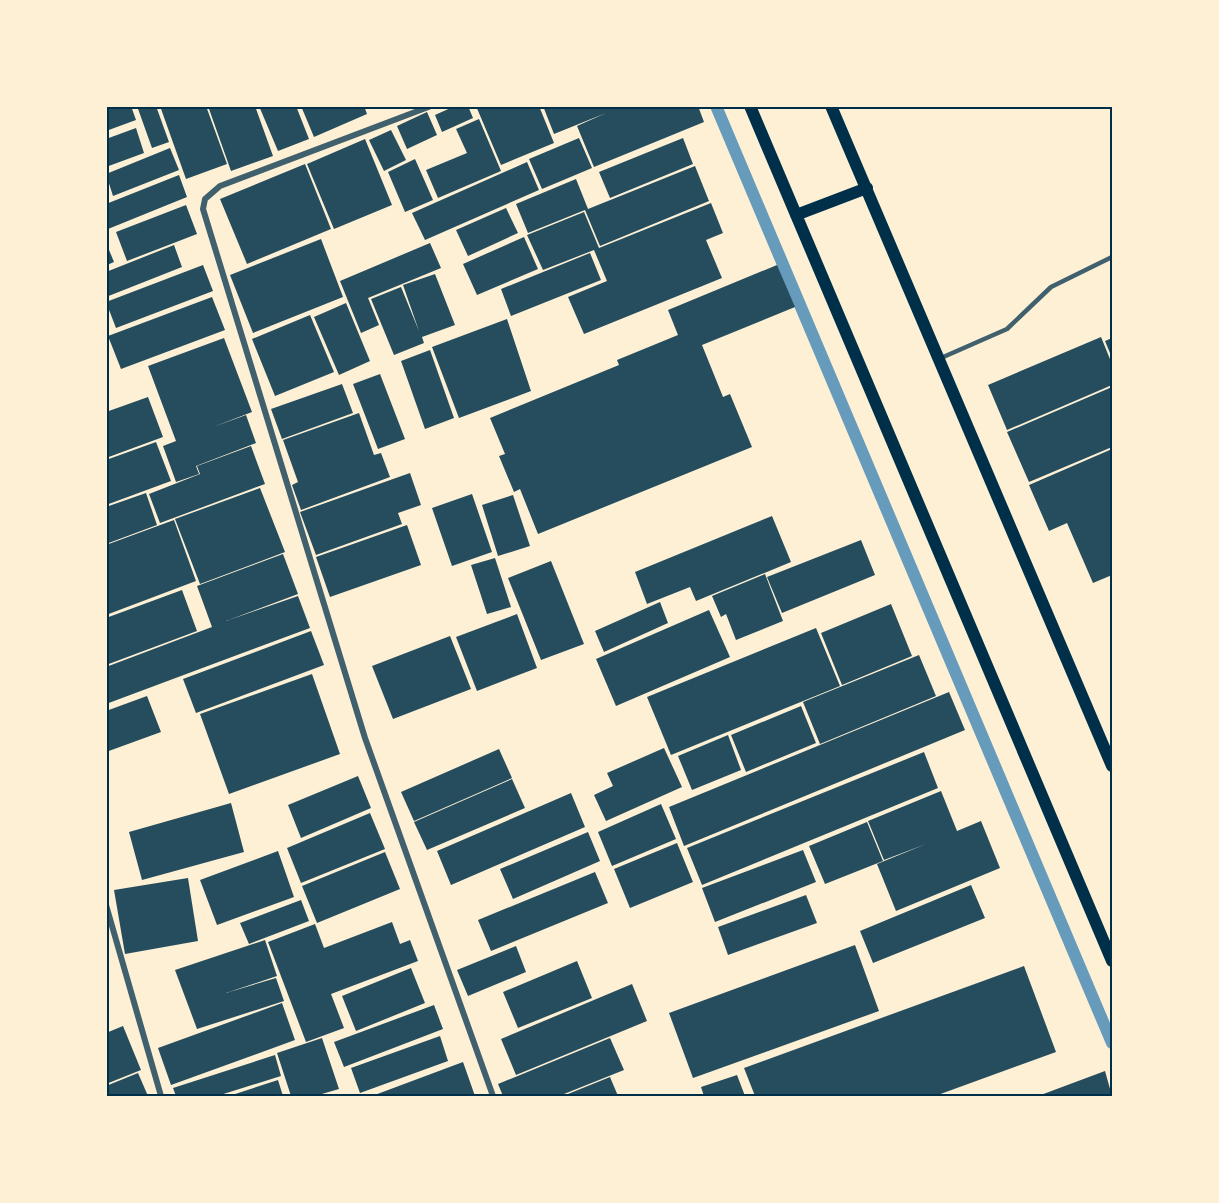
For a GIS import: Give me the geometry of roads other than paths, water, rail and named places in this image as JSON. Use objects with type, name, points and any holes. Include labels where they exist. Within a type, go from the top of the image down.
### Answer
[{"type":"main road","points":[[750,106],[1113,962]]},
{"type":"main road","points":[[831,106],[1113,766]]},
{"type":"main road","points":[[796,215],[867,188]]},
{"type":"street","points":[[431,106],[220,186],[205,199],[203,208],[365,738],[493,1096]]},
{"type":"street","points":[[106,905],[161,1096]]},
{"type":"lane","points":[[938,360],[1006,329],[1051,287],[1113,257]]},
{"type":"waterway","points":[[716,106],[1112,1043]]}]
